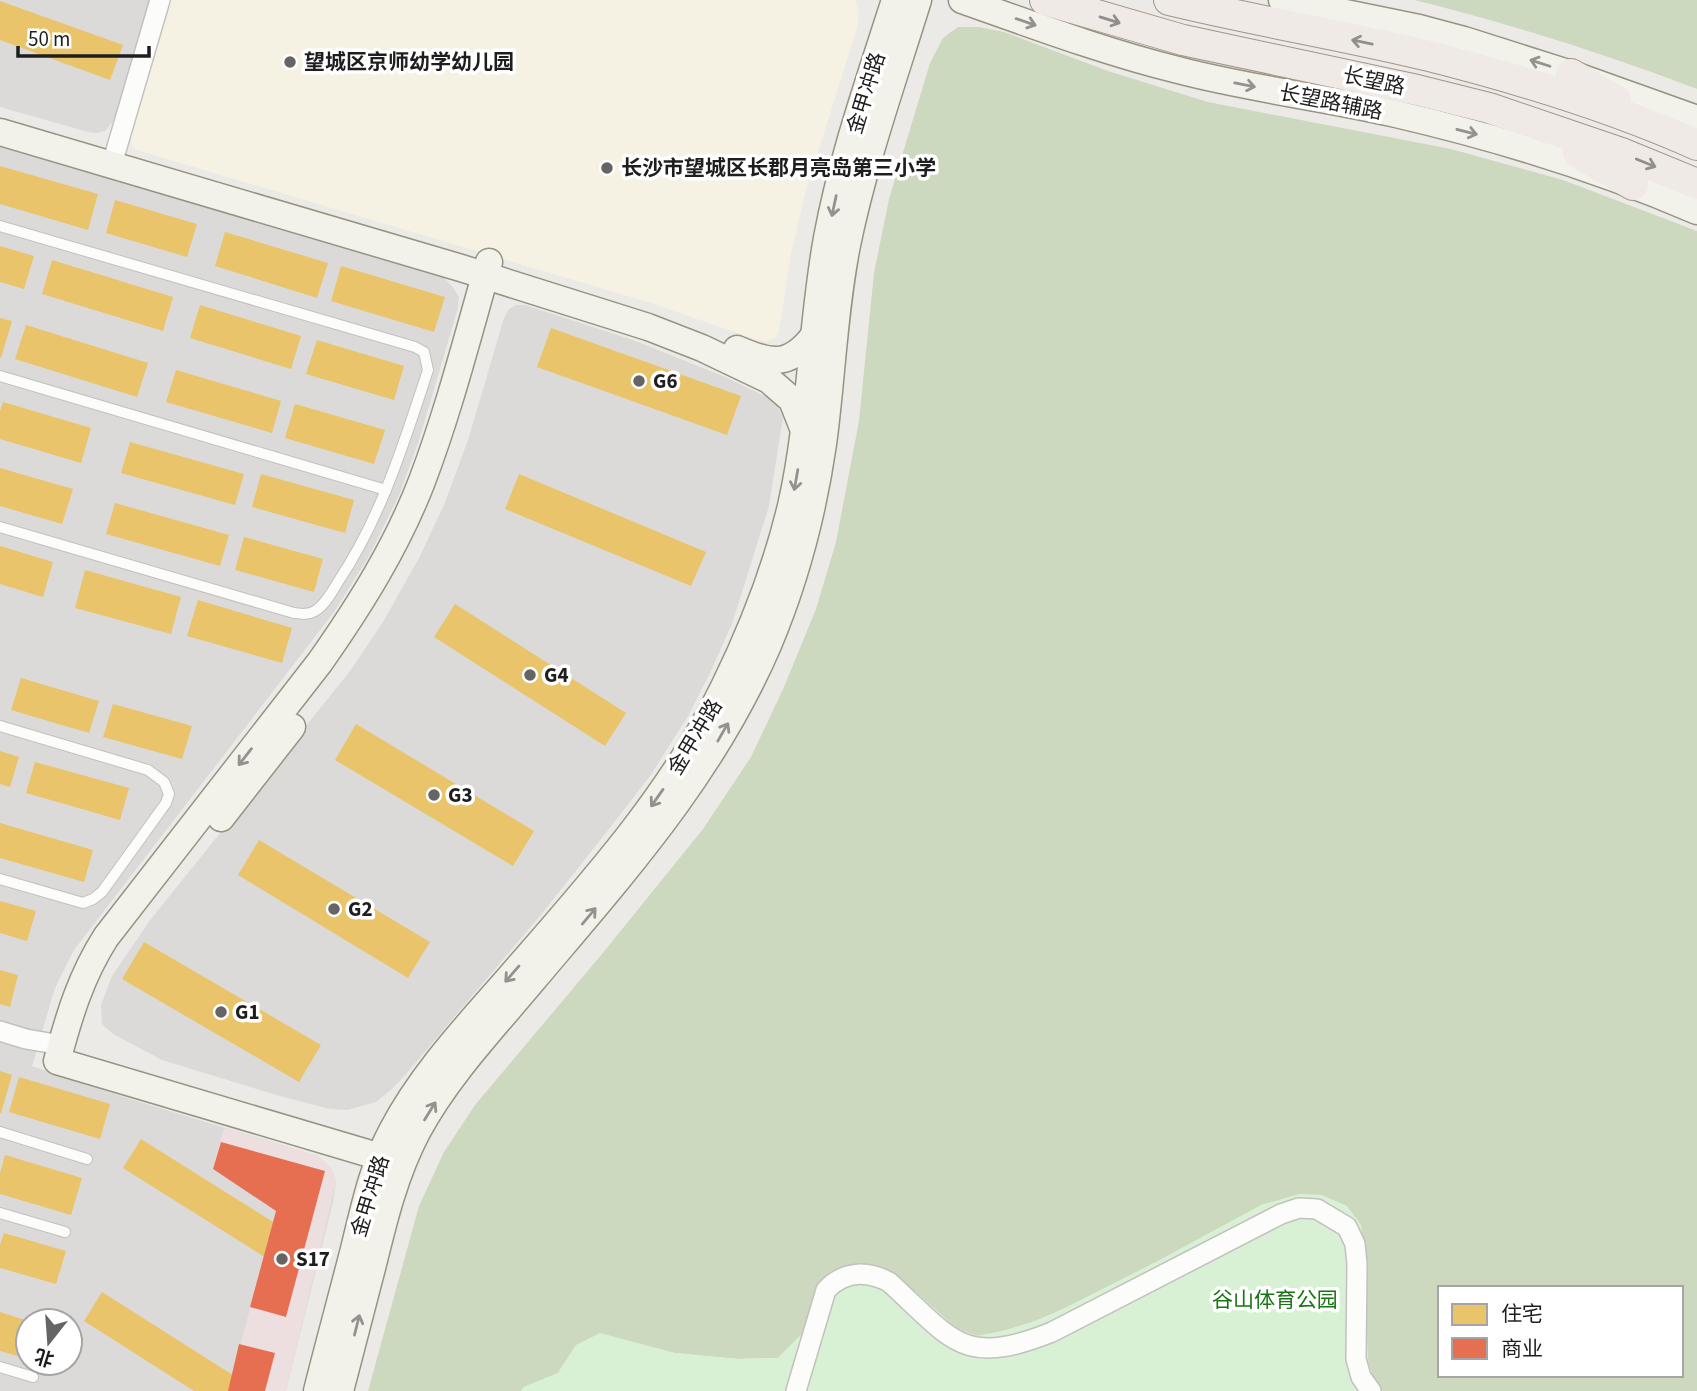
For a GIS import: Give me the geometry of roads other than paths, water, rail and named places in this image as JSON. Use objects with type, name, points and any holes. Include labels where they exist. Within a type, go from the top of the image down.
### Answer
[{"type":"main road","name":"长望路","points":[[1045,0],[1183,40],[1417,90],[1514,116],[1624,154],[1697,184]]},
{"type":"main road","name":"长望路","points":[[1169,0],[1428,56],[1691,134]]},
{"type":"main road","points":[[1571,74],[1691,134]]},
{"type":"main road","points":[[1514,116],[1633,185]]},
{"type":"street","points":[[114,157],[160,0]]},
{"type":"street","points":[[883,0],[895,35],[915,22],[926,10],[948,1],[963,0]]},
{"type":"street","name":"金甲冲路","points":[[317,1391],[369,1188],[442,1091],[643,849],[685,793],[726,727],[768,644],[800,554],[810,510],[822,447],[847,247],[895,35],[895,0]]},
{"type":"street","name":"金甲冲路","points":[[340,1391],[391,1193],[395,1152],[409,1102],[474,1018],[640,821],[702,728],[766,593],[791,504],[803,429],[818,288],[838,186],[895,35],[918,0]]},
{"type":"street","name":"长望路辅路","points":[[963,0],[1177,70],[1394,114],[1511,143],[1633,185],[1697,211]]},
{"type":"street","points":[[1282,0],[1419,28],[1571,74]]},
{"type":"street","points":[[0,117],[114,157],[495,271],[651,314],[708,335],[760,359],[785,360],[812,338]]},
{"type":"street","points":[[0,132],[114,157]]},
{"type":"street","points":[[495,271],[648,327],[755,372],[792,400],[803,429]]},
{"type":"street","points":[[67,1055],[76,992],[89,963],[106,937],[320,662],[353,615],[384,561],[422,481],[495,271]]},
{"type":"street","points":[[0,1031],[67,1055],[395,1152]]},
{"type":"street","points":[[0,1042],[67,1055]]},
{"type":"street","points":[[796,1391],[826,1290],[835,1280],[847,1275],[864,1274],[882,1279],[960,1343],[975,1349],[1021,1345],[1052,1332],[1280,1214],[1299,1209],[1317,1209],[1347,1227],[1355,1244],[1356,1359],[1361,1377],[1370,1391]]},
{"type":"lane","points":[[0,226],[415,347],[424,352],[428,370],[377,513],[351,563],[324,604],[315,611],[294,614],[0,527]]},
{"type":"lane","points":[[0,376],[386,491]]},
{"type":"lane","points":[[0,726],[149,770],[164,782],[169,794],[166,803],[110,881],[93,900],[83,903],[0,879]]},
{"type":"lane","points":[[0,1132],[87,1158]]},
{"type":"lane","points":[[0,1213],[65,1232]]},
{"type":"place","name":"望城区京师幼学幼儿园","points":[[290,62]]},
{"type":"place","name":"长沙市望城区长郡月亮岛第三小学","points":[[607,168]]},
{"type":"place","name":"G6","points":[[639,381]]},
{"type":"place","name":"G4","points":[[530,675]]},
{"type":"place","name":"G3","points":[[434,795]]},
{"type":"place","name":"G2","points":[[334,909]]},
{"type":"place","name":"G1","points":[[221,1012]]},
{"type":"place","name":"S17","points":[[282,1259]]},
{"type":"park label","name":"谷山体育公园","points":[[1275,1300]]}]
